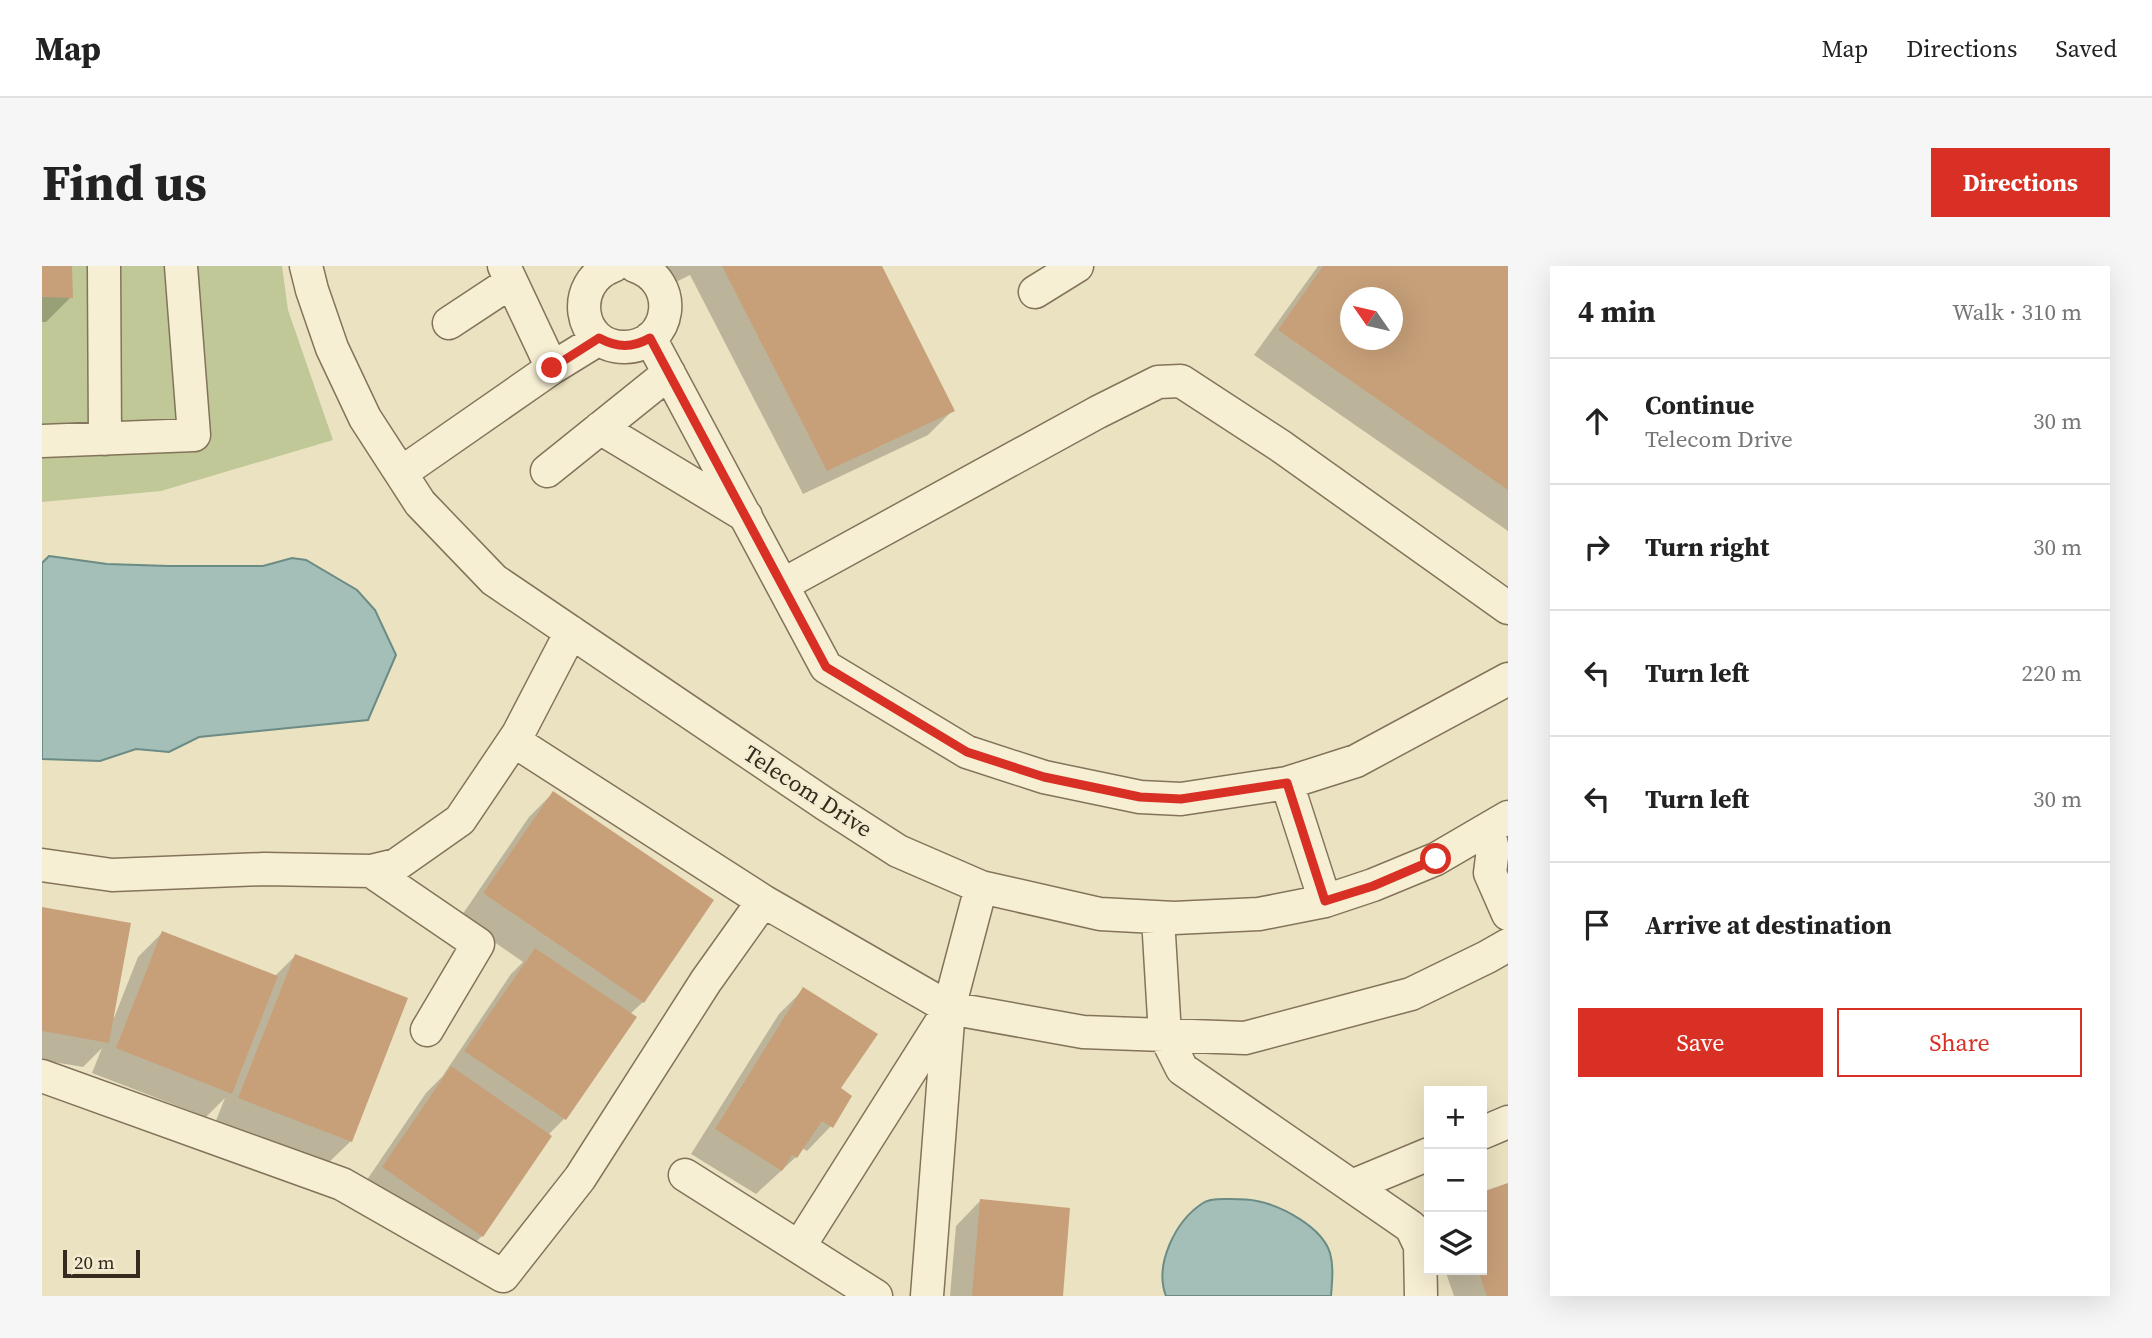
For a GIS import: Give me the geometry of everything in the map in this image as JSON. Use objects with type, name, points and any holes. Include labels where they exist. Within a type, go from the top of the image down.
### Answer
[{"type":"street","points":[[104,266],[105,439]]},
{"type":"street","points":[[42,441],[194,435],[181,266]]},
{"type":"street","name":"Telecom Drive","points":[[306,266],[332,348],[365,418],[420,503],[494,580],[825,804],[898,850],[981,887],[1100,914],[1158,918],[1259,914],[1325,901],[1373,886],[1436,859],[1499,838]]},
{"type":"street","points":[[613,266],[604,269],[587,289],[583,302],[584,316],[590,329],[599,338],[611,345],[625,347],[638,345],[650,338],[665,315],[663,289],[655,277],[635,266]]},
{"type":"street","points":[[1035,292],[1077,266]]},
{"type":"street","points":[[449,323],[507,274],[552,368]]},
{"type":"street","points":[[401,473],[599,338]]},
{"type":"street","points":[[650,338],[784,584],[826,667],[967,752],[1044,777],[1140,797],[1181,799],[1287,783],[1356,761],[1508,679]]},
{"type":"street","points":[[548,471],[669,373]]},
{"type":"street","points":[[784,584],[1098,412],[1158,382],[1181,381],[1282,447],[1508,608]]},
{"type":"street","points":[[600,428],[747,517]]},
{"type":"street","points":[[42,865],[112,875],[264,869],[371,871],[396,865],[460,820],[514,741],[571,632]]},
{"type":"street","points":[[514,741],[763,901],[949,1009],[1083,1032],[1245,1038],[1410,994],[1508,945]]},
{"type":"street","points":[[1287,783],[1325,901]]},
{"type":"street","points":[[1499,838],[1490,873],[1508,914]]},
{"type":"street","points":[[371,871],[478,944],[427,1030]]},
{"type":"street","points":[[927,1296],[949,1009],[981,887]]},
{"type":"street","points":[[42,1076],[342,1184],[503,1276],[580,1178],[706,981],[763,901]]},
{"type":"street","points":[[1158,918],[1165,1035],[1182,1069],[1411,1227],[1420,1246],[1421,1296]]},
{"type":"street","points":[[799,1247],[949,1009]]},
{"type":"street","points":[[1487,1131],[1508,1122]]},
{"type":"street","points":[[1352,1186],[1424,1156]]},
{"type":"street","points":[[685,1175],[876,1296]]},
{"type":"green space","points":[[42,266],[282,266],[288,310],[333,440],[161,491],[42,502]]},
{"type":"water","points":[[49,556],[107,564],[169,566],[263,566],[292,558],[306,560],[357,590],[375,610],[396,655],[368,720],[199,737],[169,752],[136,749],[100,761],[42,759],[42,563]]},
{"type":"water","points":[[1244,1199],[1289,1213],[1319,1235],[1331,1258],[1331,1296],[1166,1296],[1163,1284],[1165,1258],[1184,1221],[1206,1201]]},
{"type":"building","points":[[42,266],[72,266],[73,298],[42,297]]},
{"type":"building","points":[[722,266],[882,266],[955,411],[827,471]]},
{"type":"building","points":[[1323,266],[1508,266],[1508,490],[1278,330]]},
{"type":"building","points":[[553,791],[714,900],[644,1003],[483,893]]},
{"type":"building","points":[[42,907],[131,923],[109,1043],[42,1031]]},
{"type":"building","points":[[162,931],[278,976],[232,1094],[116,1048]]},
{"type":"building","points":[[535,948],[637,1017],[566,1120],[464,1051]]},
{"type":"building","points":[[295,954],[408,998],[352,1142],[238,1098]]},
{"type":"building","points":[[803,987],[878,1034],[841,1088],[852,1096],[833,1128],[822,1121],[797,1158],[792,1155],[782,1171],[715,1129]]},
{"type":"building","points":[[451,1066],[552,1136],[483,1237],[382,1167]]},
{"type":"building","points":[[1508,1183],[1508,1296],[1487,1296],[1480,1275],[1487,1275],[1487,1190]]},
{"type":"building","points":[[980,1199],[1070,1208],[1063,1296],[972,1296]]},
{"type":"route","points":[[552,368],[599,338],[611,345],[625,347],[638,345],[650,338],[784,584],[826,667],[967,752],[1044,777],[1140,797],[1181,799],[1287,783],[1325,901],[1373,886],[1436,859]]}]
